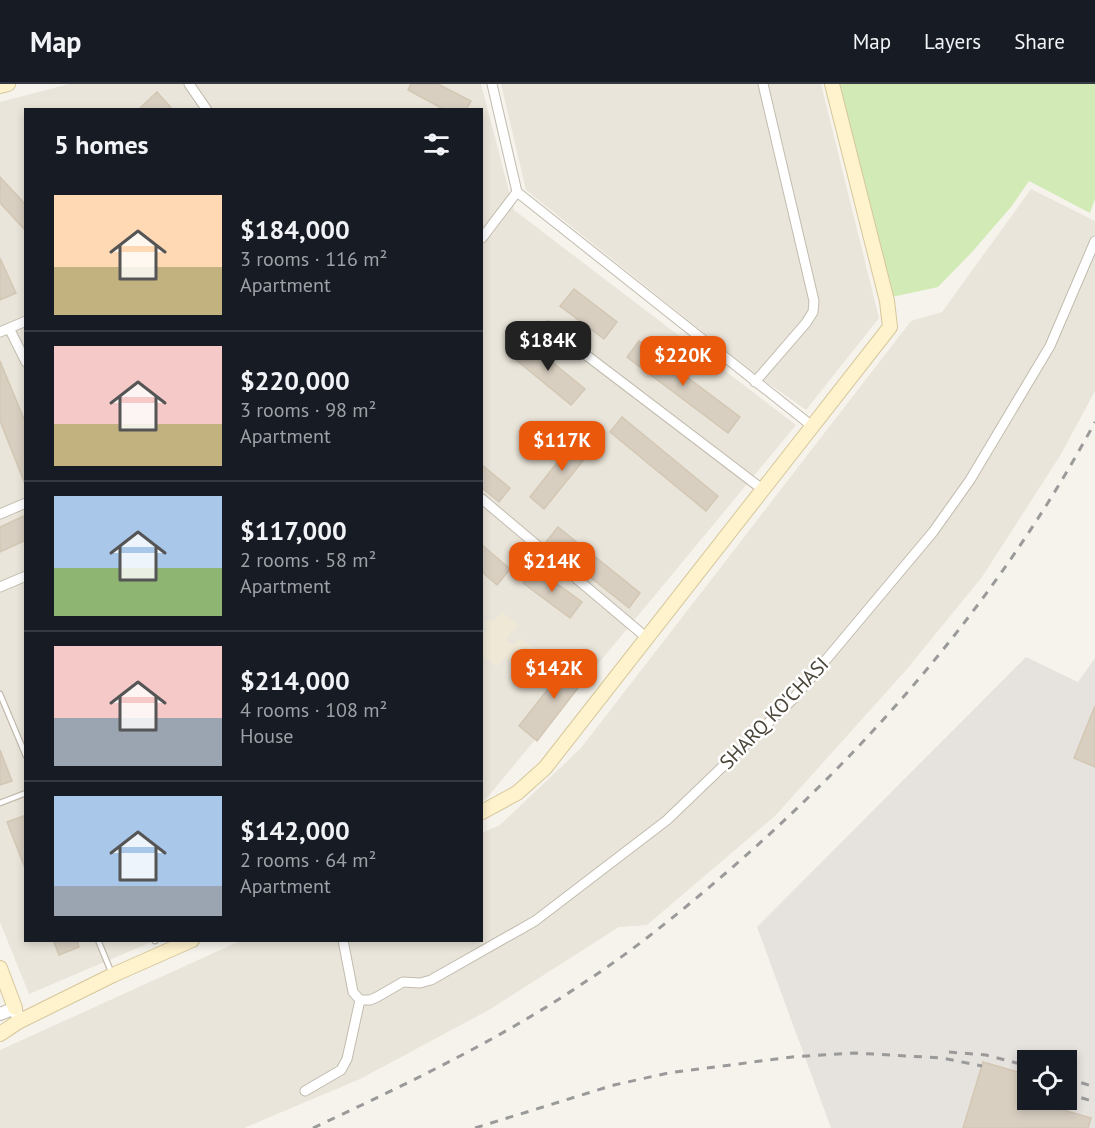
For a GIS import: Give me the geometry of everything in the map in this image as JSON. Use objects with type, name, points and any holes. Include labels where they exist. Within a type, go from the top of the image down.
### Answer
[{"type":"main road","points":[[0,86],[8,84]]},
{"type":"main road","points":[[483,811],[517,794],[545,768],[890,327],[887,300],[832,84]]},
{"type":"main road","points":[[0,1034],[18,1022],[112,975],[187,942]]},
{"type":"main road","points":[[0,968],[15,1008]]},
{"type":"street","points":[[189,84],[206,108]]},
{"type":"street","points":[[492,84],[517,192],[812,426]]},
{"type":"street","points":[[755,382],[806,323],[813,312],[814,301],[763,84]]},
{"type":"street","points":[[483,237],[517,192]]},
{"type":"street","name":"SHARQ KO'CHASI","points":[[360,1000],[377,998],[399,984],[431,980],[535,921],[667,820],[794,698],[933,532],[970,480],[1050,346],[1095,241]]},
{"type":"street","points":[[24,322],[5,330],[24,359]]},
{"type":"street","points":[[548,326],[762,489]]},
{"type":"street","points":[[483,500],[647,638]]},
{"type":"street","points":[[0,514],[24,504]]},
{"type":"street","points":[[0,587],[24,577]]},
{"type":"street","points":[[305,1091],[341,1070],[347,1059],[360,1000],[353,992],[343,942]]},
{"type":"street","points":[[0,1014],[15,1008],[18,1022]]},
{"type":"lane","points":[[0,694],[24,751]]},
{"type":"lane","points":[[0,803],[24,794]]},
{"type":"lane","points":[[99,942],[112,975]]},
{"type":"shaded area","points":[[69,84],[481,84],[514,210],[796,425],[483,800],[483,108],[24,108],[24,942],[152,942],[29,994],[0,922],[0,102]]},
{"type":"shaded area","points":[[501,84],[821,84],[879,318],[806,410],[754,373],[526,190]]},
{"type":"shaded area","points":[[1031,189],[1095,221],[1095,391],[1060,456],[982,577],[907,669],[776,815],[647,925],[619,927],[489,1010],[360,1079],[244,1128],[0,1128],[0,1050],[238,942],[483,942],[483,833],[500,825],[581,748],[911,321],[942,312]]},
{"type":"shaded area","points":[[502,612],[518,624],[506,640],[514,645],[520,638],[535,650],[520,669],[505,657],[497,667],[483,657],[483,635],[487,630],[484,624],[489,619],[494,621]]},
{"type":"shaded area","points":[[1026,657],[1078,682],[1095,658],[1095,1128],[831,1128],[757,927]]},
{"type":"green space","points":[[837,84],[1095,84],[1095,199],[1090,213],[1029,181],[1011,207],[938,287],[892,297]]},
{"type":"building","points":[[411,84],[438,84],[471,101],[467,108],[441,108],[408,90]]},
{"type":"building","points":[[157,92],[171,108],[140,108]]},
{"type":"building","points":[[0,177],[24,203],[24,229],[0,203]]},
{"type":"building","points":[[0,258],[16,293],[0,300]]},
{"type":"building","points":[[574,289],[617,322],[604,339],[560,306]]},
{"type":"building","points":[[524,339],[585,389],[571,405],[510,355]]},
{"type":"building","points":[[639,341],[740,417],[728,433],[627,357]]},
{"type":"building","points":[[0,361],[24,419],[24,481],[0,421]]},
{"type":"building","points":[[622,417],[718,496],[706,511],[610,432]]},
{"type":"building","points":[[579,435],[594,447],[544,509],[530,497]]},
{"type":"building","points":[[483,466],[510,488],[499,502],[483,489]]},
{"type":"building","points":[[24,516],[24,541],[0,552],[0,527]]},
{"type":"building","points":[[558,527],[640,593],[629,608],[546,542]]},
{"type":"building","points":[[483,546],[510,569],[497,585],[483,573]]},
{"type":"building","points":[[534,567],[582,602],[570,618],[523,583]]},
{"type":"building","points":[[571,660],[589,674],[537,741],[519,726]]},
{"type":"building","points":[[1095,706],[1095,767],[1074,758]]},
{"type":"building","points":[[0,750],[12,781],[0,785]]},
{"type":"building","points":[[24,816],[24,865],[7,822]]},
{"type":"building","points":[[54,942],[78,942],[79,947],[59,955]]},
{"type":"building","points":[[983,1062],[1017,1072],[1017,1110],[1063,1110],[1091,1118],[1088,1128],[963,1128]]},
{"type":"railway","points":[[313,1128],[454,1059],[555,1001],[656,931],[776,829],[880,723],[975,609],[1018,549],[1095,422]]},
{"type":"railway","points":[[949,1052],[986,1055],[1017,1063]]},
{"type":"railway","points":[[475,1128],[614,1085],[668,1073],[792,1057],[855,1053],[942,1058],[982,1066]]},
{"type":"railway","points":[[1077,1081],[1095,1087]]},
{"type":"railway","points":[[1077,1096],[1095,1102]]}]
